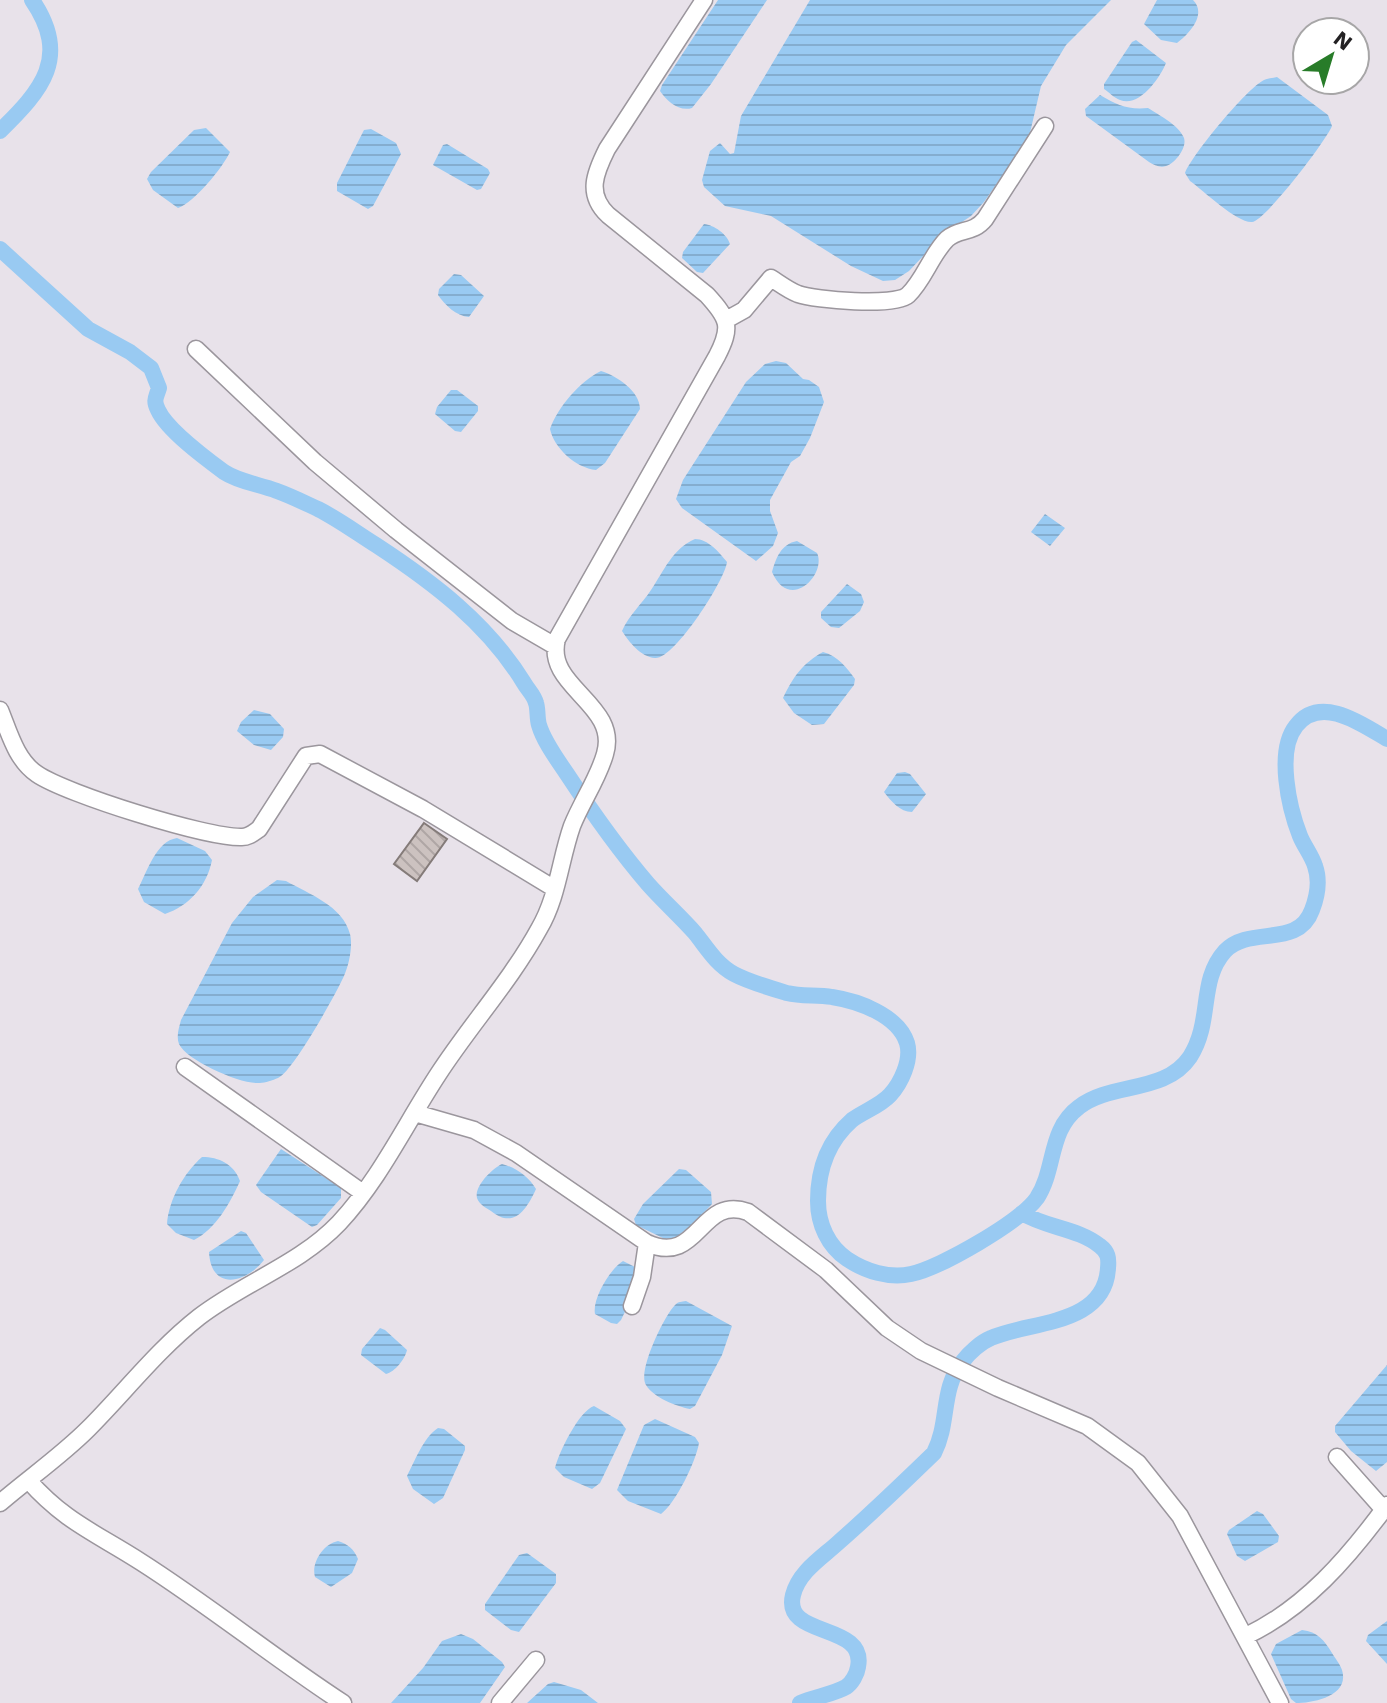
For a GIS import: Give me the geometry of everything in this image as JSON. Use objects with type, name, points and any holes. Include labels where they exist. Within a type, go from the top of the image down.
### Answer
[{"type":"street","points":[[0,1503],[87,1430],[184,1330],[211,1308],[327,1235],[363,1193],[454,1051],[538,931],[555,889],[575,819],[607,744],[603,722],[565,676],[557,662],[555,646],[567,619],[728,332],[726,320],[707,295],[601,209],[594,190],[596,172],[607,149],[704,0]]},
{"type":"street","points":[[726,320],[744,310],[771,278],[798,294],[860,301],[901,301],[910,294],[947,239],[975,229],[985,219],[1045,126]]},
{"type":"street","points":[[196,349],[315,462],[396,530],[512,621],[555,646]]},
{"type":"street","points":[[0,710],[16,751],[34,772],[59,785],[155,818],[220,835],[246,837],[259,829],[306,756],[320,754],[423,809],[555,889]]},
{"type":"street","points":[[185,1067],[363,1193]]},
{"type":"street","points":[[415,1113],[474,1130],[516,1153],[647,1243],[660,1248],[673,1249],[684,1243],[710,1218],[725,1210],[737,1208],[748,1212],[826,1270],[887,1328],[921,1351],[1087,1426],[1138,1463],[1180,1516],[1280,1703]]},
{"type":"street","points":[[632,1306],[642,1277],[647,1243]]},
{"type":"street","points":[[1246,1636],[1275,1622],[1316,1589],[1361,1540],[1385,1507],[1337,1457]]},
{"type":"street","points":[[28,1480],[49,1503],[75,1524],[141,1562],[343,1703]]},
{"type":"street","points":[[500,1703],[536,1660]]},
{"type":"water","points":[[718,0],[767,0],[692,108],[678,107],[660,91],[662,85]]},
{"type":"water","points":[[810,0],[1111,0],[1066,45],[1041,86],[1029,137],[984,202],[971,216],[944,234],[909,271],[895,280],[883,281],[851,266],[771,216],[725,206],[704,187],[702,180],[710,151],[720,143],[730,154],[734,153],[741,116]]},
{"type":"water","points":[[1157,0],[1193,0],[1197,5],[1195,23],[1177,43],[1161,40],[1144,24]]},
{"type":"water","points":[[1136,40],[1166,63],[1154,83],[1141,96],[1134,100],[1120,100],[1104,89],[1104,84]]},
{"type":"water","points":[[1277,77],[1291,87],[1291,96],[1302,96],[1328,115],[1332,126],[1281,195],[1252,222],[1221,206],[1190,181],[1185,173],[1233,108],[1264,80]]},
{"type":"water","points":[[1100,95],[1123,106],[1148,108],[1173,124],[1184,140],[1177,158],[1166,166],[1153,164],[1086,116],[1085,109]]},
{"type":"water","points":[[206,128],[230,152],[207,184],[178,208],[153,190],[147,179],[194,130]]},
{"type":"water","points":[[371,129],[396,143],[401,154],[373,206],[368,209],[337,191],[337,183],[364,130]]},
{"type":"water","points":[[447,144],[488,169],[490,173],[481,189],[477,190],[433,165],[443,145]]},
{"type":"water","points":[[704,224],[720,231],[730,244],[703,273],[697,272],[682,258],[683,252]]},
{"type":"water","points":[[454,274],[461,275],[484,296],[469,317],[451,309],[438,295],[439,289]]},
{"type":"water","points":[[776,361],[786,363],[803,379],[819,387],[824,402],[810,438],[800,456],[791,462],[770,500],[770,511],[778,533],[773,546],[756,561],[682,508],[676,499],[683,480],[746,382],[765,364]]},
{"type":"water","points":[[601,371],[626,385],[636,396],[640,409],[605,463],[596,470],[567,456],[550,429],[571,396],[585,381]]},
{"type":"water","points":[[451,390],[457,390],[478,406],[478,411],[461,432],[455,431],[435,414]]},
{"type":"water","points":[[1045,514],[1065,528],[1050,546],[1031,532]]},
{"type":"water","points":[[695,539],[709,544],[727,562],[718,585],[674,646],[655,658],[645,655],[622,631],[674,555]]},
{"type":"water","points":[[797,541],[817,553],[819,562],[812,579],[797,590],[780,584],[772,572],[783,548]]},
{"type":"water","points":[[847,584],[861,594],[864,602],[860,611],[839,628],[831,627],[821,618],[821,612]]},
{"type":"water","points":[[823,652],[837,659],[855,679],[854,685],[824,724],[812,725],[794,713],[783,698],[799,671]]},
{"type":"water","points":[[254,710],[270,714],[284,729],[283,737],[271,750],[254,745],[237,731],[241,722]]},
{"type":"water","points":[[905,772],[926,794],[912,812],[900,808],[884,792],[897,773]]},
{"type":"water","points":[[177,838],[205,851],[212,860],[196,894],[182,906],[165,914],[144,902],[138,889],[158,851]]},
{"type":"water","points":[[277,880],[286,881],[333,908],[346,924],[351,950],[339,985],[313,1032],[285,1073],[278,1078],[252,1083],[216,1071],[192,1058],[179,1044],[178,1032],[181,1020],[232,923],[253,897]]},
{"type":"water","points":[[281,1149],[341,1188],[341,1198],[317,1225],[312,1227],[261,1192],[256,1185]]},
{"type":"water","points":[[202,1157],[225,1163],[234,1170],[240,1181],[216,1222],[194,1240],[176,1233],[167,1224],[178,1187]]},
{"type":"water","points":[[502,1164],[521,1173],[536,1189],[528,1204],[512,1218],[499,1216],[477,1198],[481,1183]]},
{"type":"water","points":[[679,1169],[686,1170],[711,1192],[712,1204],[693,1224],[675,1238],[667,1240],[636,1225],[634,1219],[643,1204]]},
{"type":"water","points":[[241,1231],[246,1233],[264,1260],[239,1278],[222,1278],[211,1265],[209,1252]]},
{"type":"water","points":[[623,1261],[639,1269],[639,1283],[617,1324],[595,1314],[595,1308],[603,1285]]},
{"type":"water","points":[[686,1301],[732,1326],[722,1355],[695,1406],[690,1409],[660,1398],[646,1385],[644,1378],[648,1357],[665,1320],[676,1304]]},
{"type":"water","points":[[380,1328],[407,1350],[399,1365],[386,1374],[361,1355],[362,1349]]},
{"type":"water","points":[[1387,1365],[1387,1462],[1376,1471],[1351,1451],[1335,1432],[1335,1426]]},
{"type":"water","points":[[594,1406],[620,1421],[626,1429],[600,1483],[592,1489],[564,1477],[555,1468],[576,1424]]},
{"type":"water","points":[[655,1419],[695,1437],[699,1443],[684,1481],[673,1501],[661,1514],[628,1501],[617,1490],[644,1425]]},
{"type":"water","points":[[438,1428],[444,1429],[465,1446],[465,1450],[443,1498],[434,1504],[413,1489],[407,1476],[424,1444]]},
{"type":"water","points":[[1257,1511],[1263,1514],[1279,1536],[1278,1542],[1245,1561],[1237,1556],[1227,1534]]},
{"type":"water","points":[[338,1541],[350,1547],[358,1559],[352,1573],[331,1587],[315,1577],[314,1572],[323,1550]]},
{"type":"water","points":[[527,1553],[556,1574],[556,1583],[519,1632],[511,1630],[485,1610],[485,1604],[519,1555]]},
{"type":"water","points":[[1387,1621],[1387,1664],[1366,1641],[1368,1635]]},
{"type":"water","points":[[1302,1630],[1323,1641],[1340,1666],[1343,1679],[1341,1686],[1328,1696],[1296,1703],[1291,1699],[1271,1654],[1276,1644]]},
{"type":"water","points":[[461,1634],[473,1639],[505,1667],[480,1703],[391,1703],[423,1668],[442,1641]]},
{"type":"water","points":[[554,1682],[581,1690],[598,1703],[527,1703]]},
{"type":"building","points":[[424,823],[447,839],[417,881],[394,864]]},
{"type":"waterway","points":[[0,131],[39,87],[50,56],[44,20],[32,0]]},
{"type":"waterway","points":[[0,249],[88,329],[130,352],[151,368],[159,388],[156,399],[158,410],[178,435],[207,459],[243,481],[287,495],[333,517],[419,574],[477,623],[510,662],[532,695],[547,744],[606,830],[648,884],[722,965],[746,980],[787,993],[853,1002],[886,1017],[902,1033],[908,1050],[902,1078],[886,1099],[852,1120],[837,1137],[822,1167],[818,1189],[820,1218],[829,1241],[840,1254],[869,1270],[886,1275],[911,1274],[959,1254],[997,1231],[1037,1198],[1062,1127],[1079,1107],[1106,1094],[1167,1077],[1179,1069],[1197,1043],[1211,975],[1225,951],[1247,939],[1296,929],[1305,922],[1314,905],[1317,871],[1296,824],[1286,780],[1287,750],[1296,726],[1317,712],[1329,712],[1354,720],[1387,739]]},
{"type":"waterway","points":[[800,1703],[846,1687],[858,1667],[857,1653],[850,1643],[811,1625],[793,1609],[793,1595],[800,1579],[934,1453],[951,1383],[972,1351],[983,1342],[1007,1332],[1080,1311],[1094,1301],[1104,1287],[1108,1261],[1103,1248],[1082,1235],[1022,1213]]}]
